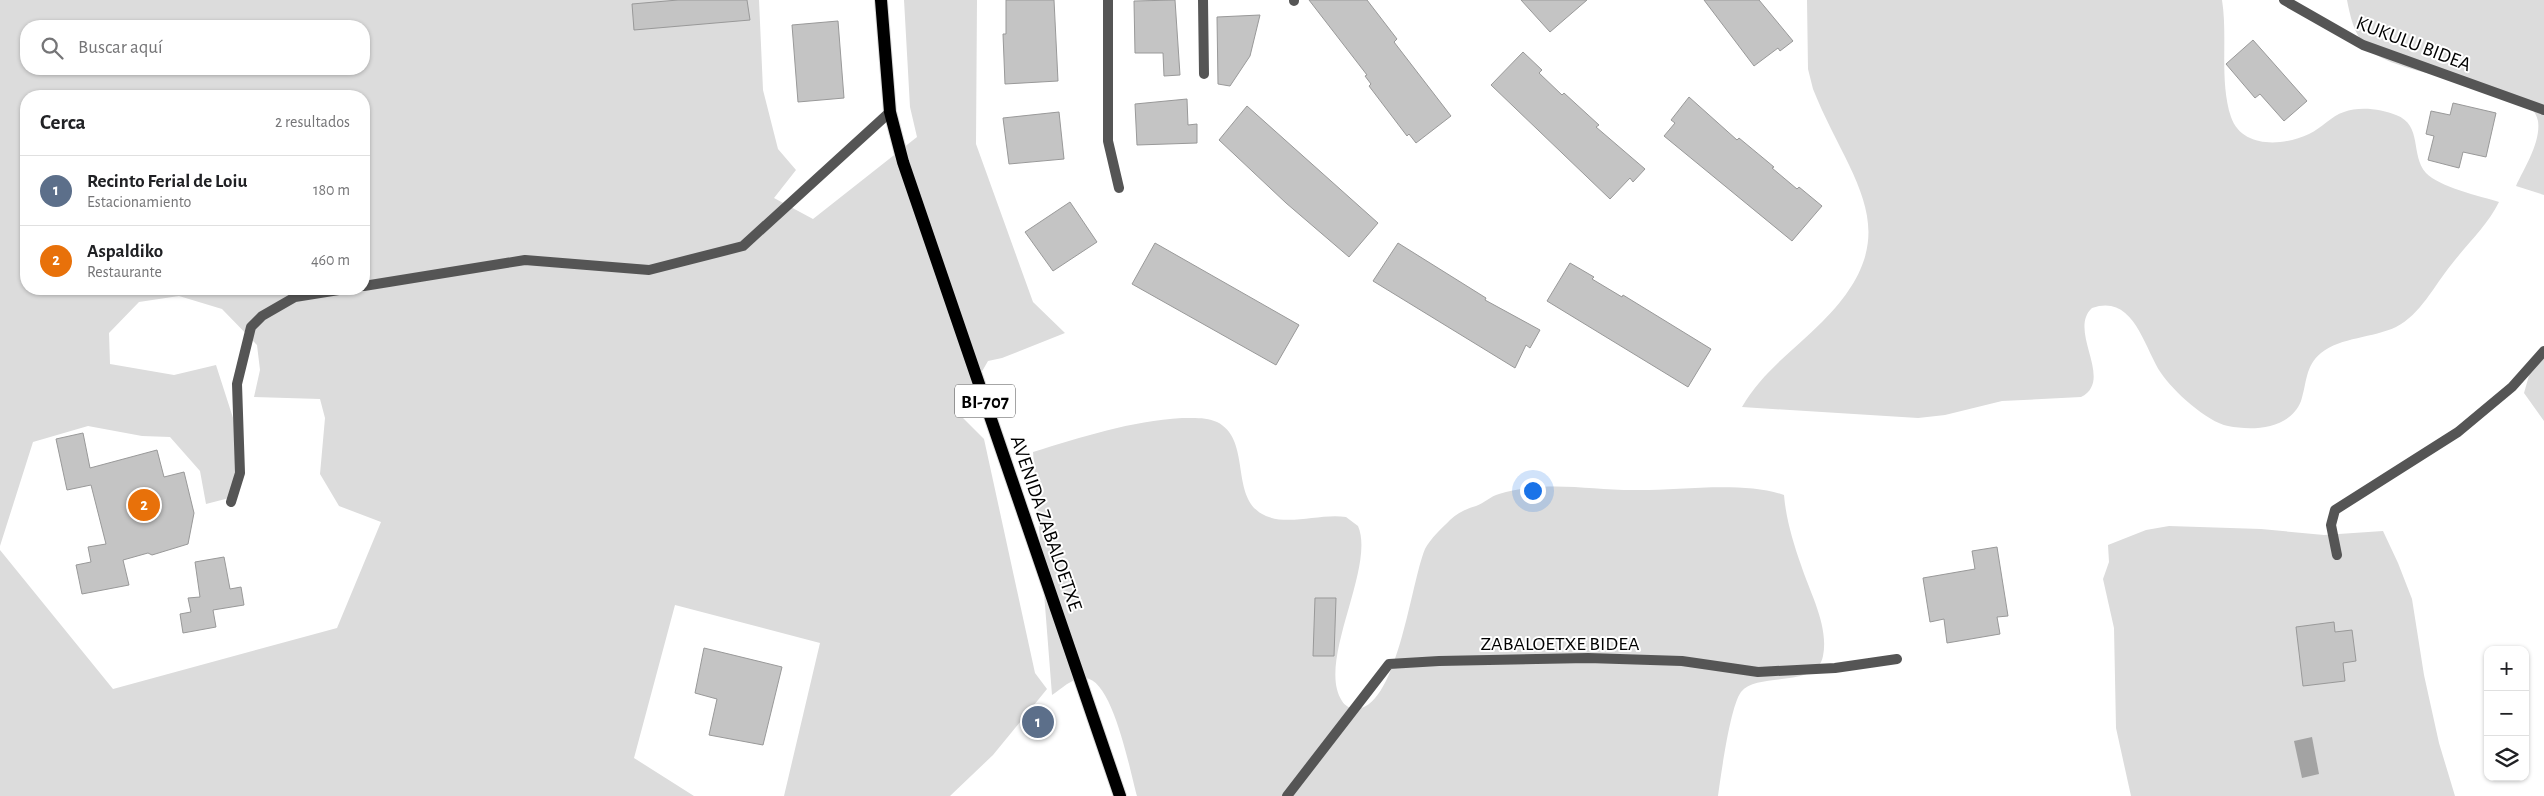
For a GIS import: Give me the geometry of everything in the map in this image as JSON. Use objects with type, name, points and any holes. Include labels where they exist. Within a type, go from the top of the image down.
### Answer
[{"type":"main road","name":"AVENIDA ZABALOETXE","points":[[881,0],[890,112],[906,170],[1120,796]]},
{"type":"street","points":[[1108,0],[1108,141],[1119,188]]},
{"type":"street","points":[[1203,0],[1204,74]]},
{"type":"street","name":"KUKULU BIDEA","points":[[2284,0],[2363,45],[2540,108],[2544,100]]},
{"type":"street","points":[[370,285],[526,260],[648,270],[743,246],[890,112]]},
{"type":"street","points":[[231,502],[240,473],[238,384],[251,327],[262,316],[295,297],[308,295]]},
{"type":"street","points":[[2336,555],[2331,525],[2335,510],[2458,432],[2512,387],[2544,351]]},
{"type":"street","name":"ZABALOETXE BIDEA","points":[[1287,796],[1389,664],[1588,658],[1682,662],[1758,672],[1835,668],[1897,659]]},
{"type":"shaded area","points":[[0,0],[759,0],[763,90],[778,149],[796,170],[774,198],[813,219],[917,137],[910,107],[904,0],[977,0],[976,144],[1033,302],[1065,333],[1002,358],[988,361],[958,413],[984,439],[1035,673],[1047,689],[993,755],[950,796],[784,796],[820,643],[675,605],[634,758],[694,796],[0,796],[0,550],[113,689],[337,628],[381,522],[339,506],[320,474],[325,418],[320,399],[254,397],[260,370],[257,345],[222,309],[179,296],[139,302],[109,333],[110,364],[174,375],[216,365],[243,449],[237,496],[206,504],[200,471],[170,437],[142,436],[88,426],[33,442],[0,546]]},
{"type":"shaded area","points":[[1807,0],[2222,0],[2224,14],[2224,74],[2227,103],[2236,127],[2244,135],[2254,140],[2265,142],[2288,141],[2309,134],[2335,116],[2350,110],[2370,109],[2384,111],[2396,115],[2410,126],[2421,166],[2432,178],[2440,183],[2499,202],[2483,227],[2457,257],[2419,308],[2405,322],[2387,331],[2338,344],[2321,353],[2309,369],[2301,401],[2296,410],[2280,423],[2270,426],[2238,428],[2228,426],[2210,419],[2191,405],[2161,373],[2143,337],[2128,315],[2118,308],[2106,305],[2092,308],[2086,318],[2086,342],[2093,367],[2094,379],[2090,389],[2081,397],[2002,401],[1945,415],[1918,418],[1742,407],[1750,394],[1769,372],[1822,322],[1849,290],[1864,261],[1868,233],[1865,207],[1856,180],[1813,89],[1808,69]]},
{"type":"shaded area","points":[[2347,0],[2544,0],[2544,195],[2516,186],[2532,154],[2537,137],[2538,121],[2530,107],[2513,97],[2489,88],[2404,67],[2381,58],[2365,46],[2358,36]]},
{"type":"shaded area","points":[[2544,346],[2544,421],[2524,393],[2530,372]]},
{"type":"shaded area","points":[[1182,418],[1213,420],[1228,431],[1238,455],[1247,497],[1254,508],[1266,516],[1285,520],[1346,517],[1358,526],[1361,544],[1359,565],[1340,639],[1336,663],[1336,684],[1342,701],[1351,708],[1358,709],[1372,702],[1383,686],[1401,639],[1427,545],[1453,518],[1462,512],[1496,495],[1536,487],[1640,490],[1732,487],[1751,488],[1784,495],[1786,513],[1793,539],[1821,621],[1824,645],[1823,656],[1818,666],[1810,673],[1760,682],[1749,686],[1741,692],[1733,712],[1718,796],[1137,796],[1125,748],[1112,709],[1104,693],[1095,682],[1085,678],[1076,679],[1052,695],[1033,452],[1125,426]]},
{"type":"shaded area","points":[[2169,526],[2261,529],[2324,535],[2383,531],[2412,599],[2424,675],[2439,743],[2455,796],[2131,796],[2116,728],[2114,628],[2103,579],[2109,562],[2108,545],[2146,530]]},
{"type":"shaded area","points":[[2312,737],[2319,774],[2302,778],[2294,741]]},
{"type":"building","points":[[678,0],[747,0],[750,20],[634,30],[632,4]]},
{"type":"building","points":[[1006,0],[1054,0],[1058,81],[1005,84],[1003,34],[1006,34]]},
{"type":"building","points":[[1175,0],[1180,75],[1164,76],[1163,53],[1135,53],[1134,1]]},
{"type":"building","points":[[1309,0],[1367,0],[1397,39],[1394,42],[1451,116],[1416,143],[1409,134],[1407,136],[1369,86],[1371,84],[1365,76],[1367,75]]},
{"type":"building","points":[[1521,0],[1587,0],[1550,32]]},
{"type":"building","points":[[1704,0],[1759,0],[1793,41],[1780,51],[1778,48],[1754,66]]},
{"type":"building","points":[[1260,15],[1250,56],[1230,86],[1218,84],[1217,17]]},
{"type":"building","points":[[838,21],[844,98],[798,102],[792,25]]},
{"type":"building","points":[[2253,40],[2307,101],[2284,121],[2260,94],[2255,98],[2226,64]]},
{"type":"building","points":[[1523,52],[1542,70],[1539,73],[1562,95],[1564,93],[1599,125],[1596,127],[1645,169],[1633,182],[1630,178],[1610,199],[1491,85]]},
{"type":"building","points":[[1689,97],[1737,140],[1739,138],[1797,189],[1799,187],[1822,206],[1792,241],[1664,136],[1675,123],[1671,120]]},
{"type":"building","points":[[1187,99],[1188,125],[1197,124],[1197,143],[1137,145],[1135,104]]},
{"type":"building","points":[[2453,103],[2496,113],[2486,157],[2463,152],[2459,168],[2428,160],[2434,136],[2426,134],[2431,111],[2450,115]]},
{"type":"building","points":[[1247,106],[1378,223],[1349,257],[1286,203],[1219,140]]},
{"type":"building","points":[[1059,112],[1064,159],[1009,164],[1003,118]]},
{"type":"building","points":[[1070,202],[1097,242],[1053,271],[1025,232]]},
{"type":"building","points":[[1155,243],[1299,325],[1276,365],[1132,284]]},
{"type":"building","points":[[1398,243],[1486,298],[1485,300],[1540,330],[1530,348],[1526,345],[1515,368],[1373,281]]},
{"type":"building","points":[[1570,263],[1594,277],[1592,279],[1622,297],[1623,295],[1711,349],[1688,387],[1547,301]]},
{"type":"building","points":[[83,433],[90,468],[157,450],[164,477],[184,472],[194,513],[188,544],[152,555],[148,553],[123,560],[129,585],[82,594],[76,565],[91,562],[88,547],[106,544],[91,485],[67,490],[56,439]]},
{"type":"building","points":[[1997,547],[2008,616],[1997,617],[2000,634],[1947,643],[1944,619],[1930,622],[1923,578],[1975,569],[1972,551]]},
{"type":"building","points":[[224,557],[230,589],[241,587],[244,605],[213,610],[216,627],[183,633],[180,614],[191,612],[188,598],[200,597],[195,562]]},
{"type":"building","points":[[1315,598],[1336,598],[1334,656],[1313,656]]},
{"type":"building","points":[[2334,622],[2335,632],[2352,630],[2356,661],[2343,663],[2345,681],[2303,686],[2296,627]]},
{"type":"building","points":[[704,648],[782,667],[763,745],[709,735],[717,699],[695,693]]},
{"type":"place","name":"Aspaldiko","points":[[144,505]]},
{"type":"place","name":"Recinto Ferial de Loiu","points":[[1038,722]]}]
